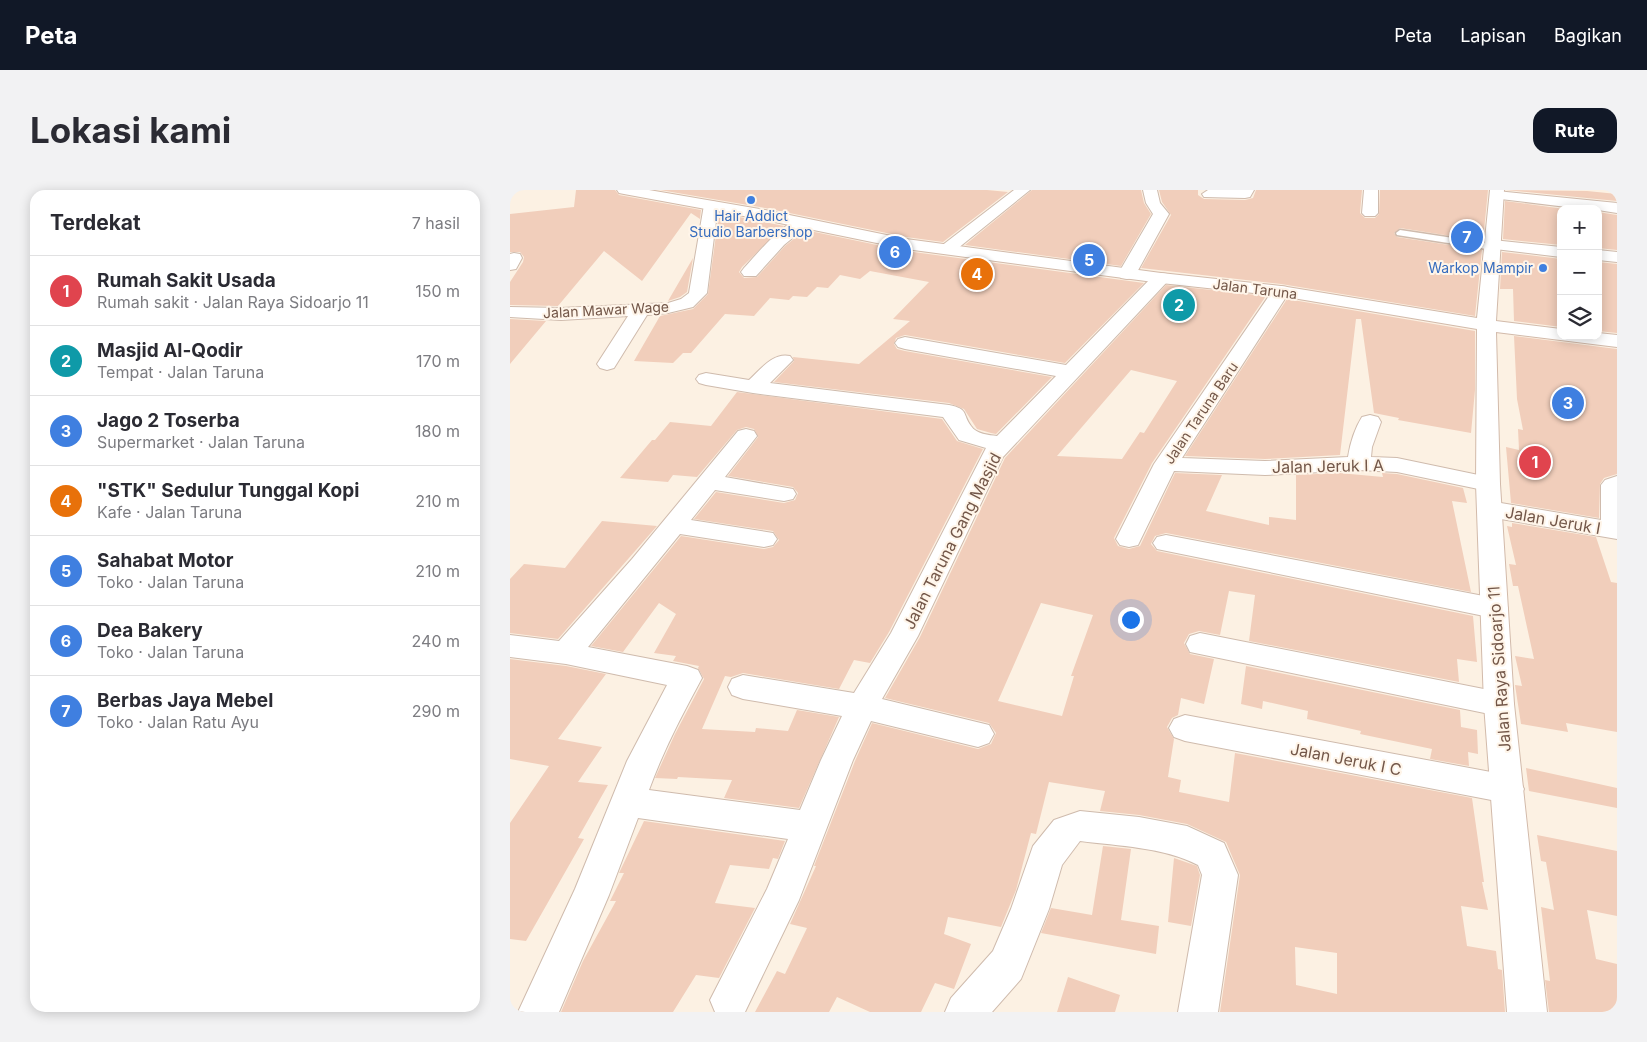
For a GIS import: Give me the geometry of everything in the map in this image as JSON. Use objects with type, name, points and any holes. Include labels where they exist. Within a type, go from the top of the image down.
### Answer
[{"type":"street","name":"Jalan Taruna","points":[[624,190],[708,201],[906,244],[1127,274],[1281,291],[1486,325],[1557,334]]},
{"type":"street","points":[[1127,274],[1161,214],[1153,203],[1150,190]]},
{"type":"street","points":[[1209,194],[1239,196],[1245,194],[1247,190]]},
{"type":"street","points":[[1370,213],[1372,190]]},
{"type":"street","points":[[1002,191],[1022,192]]},
{"type":"street","points":[[946,250],[1022,192]]},
{"type":"street","points":[[1497,193],[1617,208]]},
{"type":"street","name":"Jalan Raya Sidoarjo 11","points":[[1497,193],[1486,325],[1488,497],[1499,704],[1527,1012]]},
{"type":"street","name":"Jalan Mawar Wage","points":[[510,312],[561,314],[668,308],[687,303],[695,298],[698,292],[708,201]]},
{"type":"street","points":[[750,272],[778,242],[802,222]]},
{"type":"street","points":[[1493,246],[1557,252]]},
{"type":"street","points":[[1602,255],[1617,257]]},
{"type":"street","name":"Jalan Taruna Gang Masjid","points":[[730,1000],[781,900],[837,760],[862,707],[904,636],[993,454],[1161,278]]},
{"type":"street","name":"Jalan Taruna Baru","points":[[1130,539],[1166,464],[1281,291]]},
{"type":"street","points":[[607,364],[641,309]]},
{"type":"street","points":[[1602,339],[1617,341]]},
{"type":"street","points":[[905,342],[1070,372]]},
{"type":"street","points":[[753,387],[783,360]]},
{"type":"street","points":[[706,379],[753,387],[949,411],[957,417],[958,424],[964,434],[971,438],[1002,444]]},
{"type":"street","points":[[1359,463],[1361,447],[1370,422]]},
{"type":"street","points":[[566,653],[746,436]]},
{"type":"street","name":"Jalan Jeruk I A","points":[[1166,464],[1265,468],[1359,463],[1397,465],[1488,497]]},
{"type":"street","points":[[709,482],[784,494]]},
{"type":"street","points":[[1615,531],[1613,485],[1617,482]]},
{"type":"street","name":"Jalan Jeruk I","points":[[1488,497],[1615,531]]},
{"type":"street","points":[[674,525],[764,539]]},
{"type":"street","points":[[1166,543],[1494,608]]},
{"type":"street","points":[[1200,644],[1499,704]]},
{"type":"street","points":[[510,646],[566,653],[687,678],[670,706],[647,753],[591,895],[538,1012]]},
{"type":"street","points":[[742,687],[862,707],[978,734]]},
{"type":"street","name":"Jalan Jeruk I C","points":[[1184,728],[1507,789]]},
{"type":"street","points":[[629,802],[811,827]]},
{"type":"street","points":[[965,1012],[1007,965],[1030,909],[1046,858],[1066,831],[1080,826],[1139,833],[1187,842],[1212,854],[1220,874],[1198,1012]]},
{"type":"lane","points":[[1400,234],[1493,246]]},
{"type":"building","points":[[576,190],[615,190],[619,195],[701,210],[700,219],[691,213],[642,281],[604,251],[558,306],[510,305],[510,282],[523,262],[524,257],[520,252],[510,252],[510,214],[574,207]]},
{"type":"building","points":[[660,190],[987,190],[1008,192],[943,242],[906,237],[765,208]]},
{"type":"building","points":[[1032,190],[1141,190],[1144,203],[1151,214],[1121,266],[965,245]]},
{"type":"building","points":[[1159,190],[1198,190],[1198,195],[1204,199],[1245,200],[1253,198],[1256,190],[1362,190],[1360,213],[1365,218],[1375,218],[1379,214],[1380,190],[1488,190],[1483,241],[1400,228],[1394,233],[1397,237],[1482,250],[1475,316],[1281,284],[1141,268],[1171,215],[1162,202]]},
{"type":"building","points":[[1506,190],[1587,191],[1617,194],[1617,201]]},
{"type":"building","points":[[1505,201],[1557,208],[1557,245],[1503,239]]},
{"type":"building","points":[[719,213],[784,226],[742,267],[739,272],[744,278],[757,277],[785,246],[805,230],[906,251],[1144,283],[1065,363],[905,335],[896,338],[894,344],[897,349],[905,351],[1052,377],[996,434],[977,429],[964,409],[949,403],[774,382],[794,361],[793,357],[859,364],[910,321],[893,319],[929,282],[870,271],[860,279],[840,275],[828,288],[817,287],[807,297],[793,296],[789,300],[770,298],[754,316],[725,314],[691,353],[683,353],[673,363],[634,361],[660,316],[693,309],[708,294]]},
{"type":"building","points":[[1602,213],[1617,215],[1617,250],[1602,248]]},
{"type":"building","points":[[1502,252],[1557,259],[1557,326],[1514,321],[1513,289],[1500,289]]},
{"type":"building","points":[[693,258],[687,292],[680,297],[668,301]]},
{"type":"building","points":[[1602,262],[1617,264],[1617,333],[1602,331]]},
{"type":"building","points":[[1166,285],[1266,296],[1152,463],[1114,538],[1118,546],[1129,549],[1140,546],[1175,473],[1222,475],[1206,511],[1269,525],[1269,517],[1296,520],[1296,475],[1339,473],[1383,477],[1382,473],[1397,474],[1463,488],[1467,503],[1452,501],[1471,592],[1166,533],[1155,536],[1151,544],[1157,551],[1473,616],[1477,662],[1457,659],[1459,682],[1249,641],[1255,595],[1229,591],[1220,635],[1199,631],[1189,634],[1184,643],[1190,654],[1214,659],[1204,704],[1181,698],[1178,715],[1172,718],[1167,727],[1174,739],[1168,777],[1181,780],[1179,792],[1229,802],[1235,753],[1472,798],[1484,882],[1482,882],[1488,910],[1461,906],[1467,946],[1496,951],[1498,969],[1502,970],[1505,1012],[1220,1012],[1240,875],[1226,842],[1187,824],[1139,815],[1100,811],[1105,791],[1049,782],[1036,834],[1031,833],[1016,890],[1001,927],[948,917],[944,934],[971,944],[954,989],[935,983],[921,1012],[870,1012],[837,997],[829,1012],[755,1012],[777,971],[785,974],[807,928],[790,924],[816,866],[814,866],[872,723],[978,749],[991,744],[996,733],[989,723],[885,698],[920,637],[1005,458]],"holes":[[[1131,370],[1177,381],[1144,433],[1140,432],[1122,459],[1057,456]],[[1041,603],[1093,615],[1071,676],[1074,676],[1062,716],[998,701]],[[1295,947],[1337,953],[1337,994],[1296,985]]]},
{"type":"building","points":[[1287,299],[1475,331],[1475,390],[1471,433],[1398,420],[1399,418],[1374,413],[1361,319],[1356,319],[1340,455],[1265,459],[1185,456]]},
{"type":"building","points":[[510,319],[546,321],[510,364]]},
{"type":"building","points":[[1514,336],[1617,349],[1617,474],[1604,478],[1600,484],[1599,518],[1511,503],[1506,447],[1519,450],[1518,429],[1523,430],[1517,399]]},
{"type":"building","points":[[737,392],[942,419],[957,441],[983,449],[889,632],[870,663],[854,660],[839,689],[743,673],[731,677],[725,676],[702,729],[755,732],[756,728],[788,731],[797,710],[839,717],[799,808],[724,798],[732,780],[678,777],[677,779],[655,778],[675,734],[704,679],[698,668],[699,666],[673,661],[676,656],[654,653],[676,614],[659,603],[623,652],[591,646],[681,536],[764,549],[773,547],[779,540],[773,531],[694,519],[716,492],[784,503],[795,500],[798,493],[793,487],[728,476],[758,437],[754,429],[746,427],[737,430],[697,477],[673,475],[668,482],[620,478],[670,422],[711,426]]},
{"type":"building","points":[[602,521],[657,526],[558,639],[510,633],[510,579],[524,564],[565,568]]},
{"type":"building","points":[[1512,523],[1596,537],[1611,582],[1617,583],[1617,732],[1566,723],[1568,732],[1521,724],[1515,685],[1522,686],[1515,656],[1534,659],[1518,586],[1513,586],[1509,564],[1516,565],[1507,526],[1512,527]]},
{"type":"building","points":[[510,659],[566,666],[606,674],[558,739],[602,747],[578,782],[608,785],[578,838],[584,839],[526,941],[510,939],[510,823],[549,766],[510,759]]},
{"type":"building","points":[[1246,666],[1460,710],[1461,727],[1477,730],[1478,754],[1468,752],[1469,766],[1430,759],[1432,749],[1360,734],[1361,731],[1307,719],[1308,711],[1263,701],[1262,709],[1241,704]]},
{"type":"building","points":[[1526,768],[1617,788],[1617,808],[1529,791]]},
{"type":"building","points":[[644,821],[785,841],[778,859],[773,858],[769,869],[730,865],[715,903],[755,908],[719,978],[696,975],[673,1012],[561,1012],[583,961],[616,901],[610,901],[624,873],[619,873]]},
{"type":"building","points":[[1537,835],[1617,851],[1617,916],[1587,910],[1596,959],[1617,964],[1617,1012],[1549,1012],[1545,980],[1550,981],[1541,907],[1554,910],[1546,862],[1541,861]]},
{"type":"building","points":[[1103,846],[1131,849],[1121,920],[1159,926],[1156,954],[1041,933],[1051,908],[1092,915]]},
{"type":"building","points":[[1174,858],[1197,866],[1200,875],[1191,926],[1168,922]]},
{"type":"building","points":[[1068,977],[1120,995],[1115,1012],[1057,1012]]},
{"type":"place","name":"Hair Addict Studio Barbershop","points":[[751,200]]},
{"type":"place","name":"Berbas Jaya Mebel","points":[[1467,237]]},
{"type":"place","name":"Dea Bakery","points":[[895,252]]},
{"type":"place","name":"Sahabat Motor","points":[[1089,260]]},
{"type":"place","name":"Warkop Mampir","points":[[1543,268]]},
{"type":"place","name":"\"STK\" Sedulur Tunggal Kopi","points":[[977,274]]},
{"type":"place","name":"Masjid Al-Qodir","points":[[1179,305]]},
{"type":"place","name":"Jago 2 Toserba","points":[[1568,403]]},
{"type":"place","name":"Rumah Sakit Usada","points":[[1535,462]]}]
